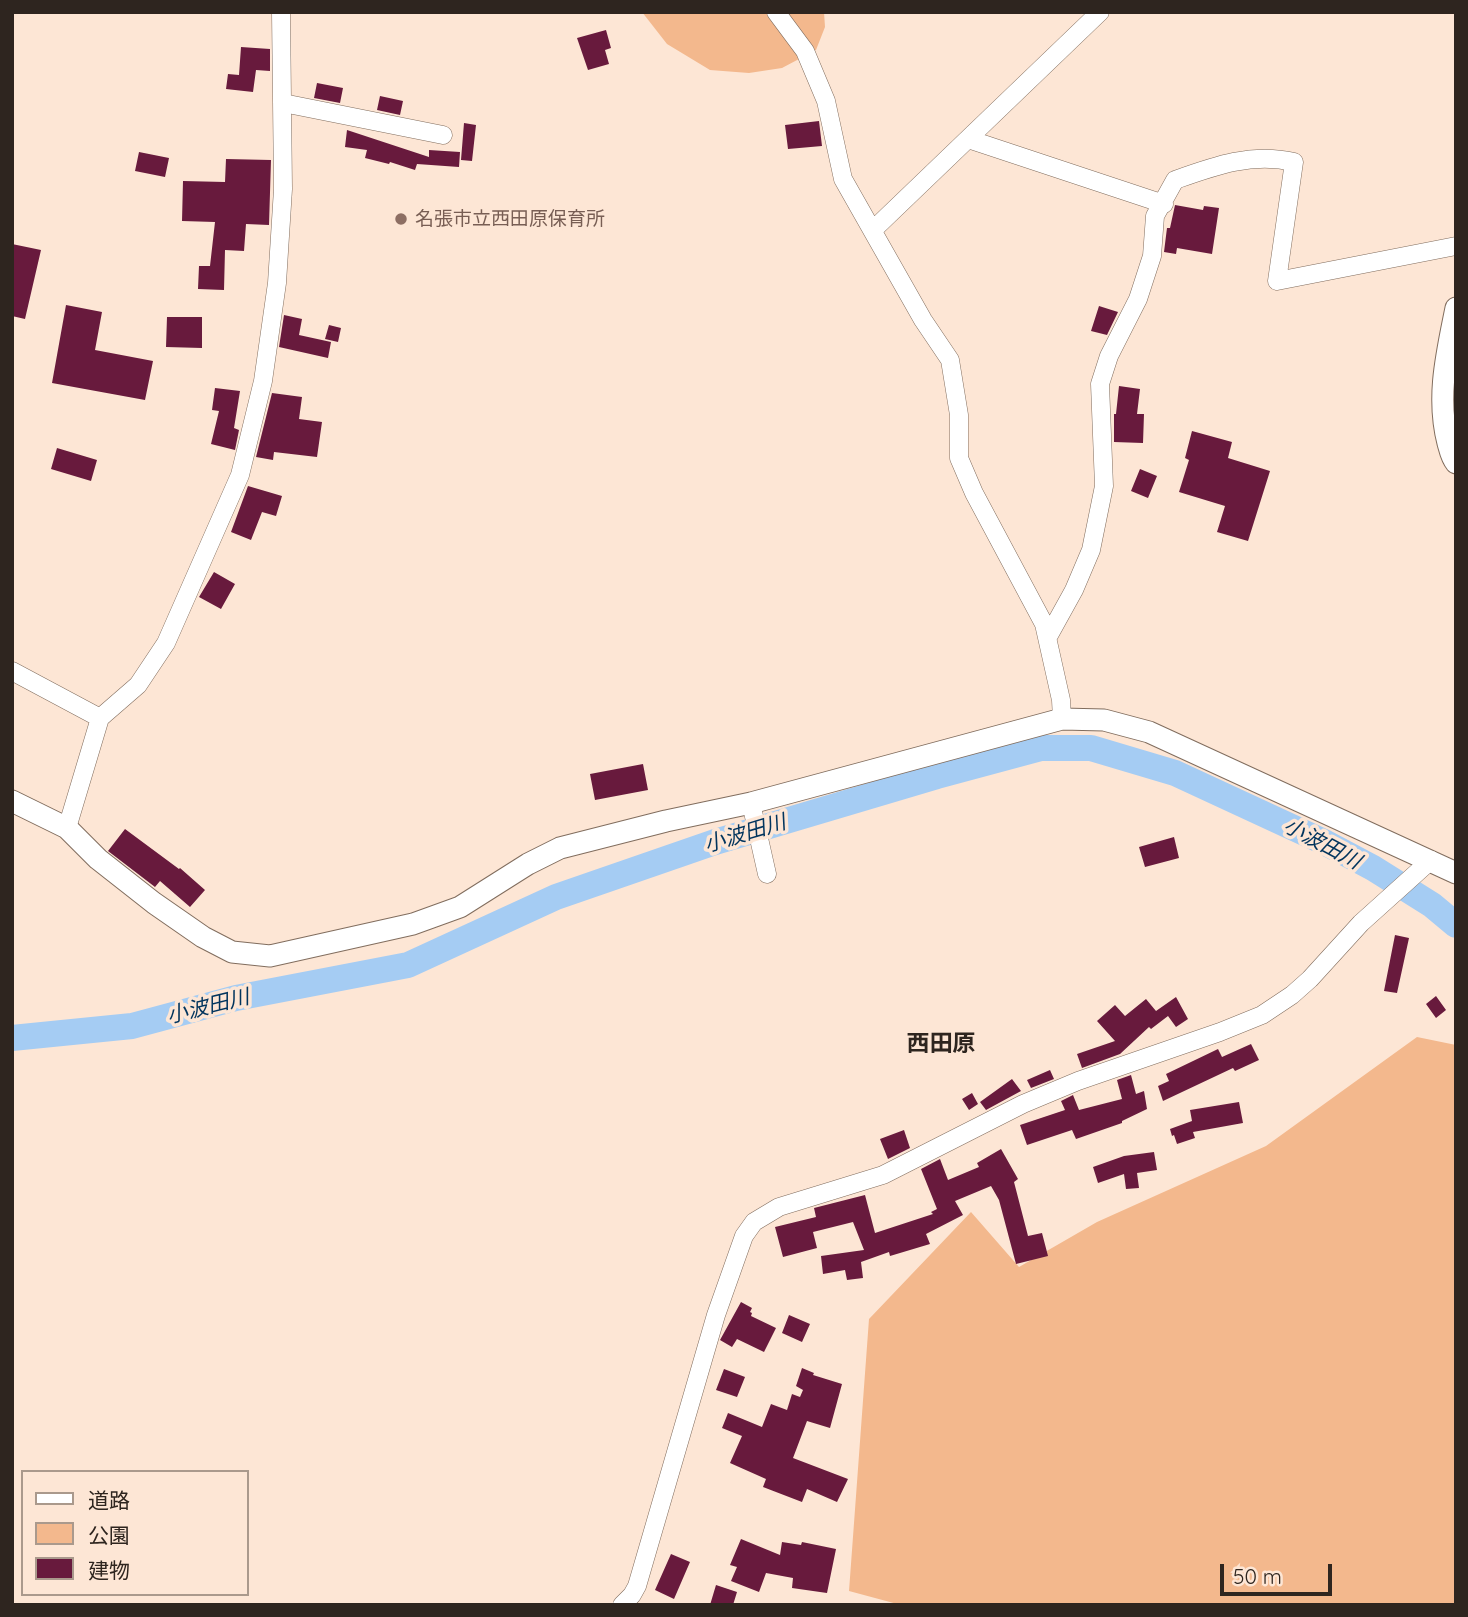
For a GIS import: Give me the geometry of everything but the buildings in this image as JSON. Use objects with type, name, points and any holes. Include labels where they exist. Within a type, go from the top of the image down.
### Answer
[{"type":"street","points":[[67,828],[100,718],[138,685],[166,643],[240,475],[263,381],[277,283],[283,189],[281,12]]},
{"type":"street","points":[[776,12],[805,51],[827,101],[843,179],[923,320],[950,360],[959,415],[959,458],[974,493],[1044,624],[1061,700],[1062,719]]},
{"type":"street","points":[[873,230],[1100,12]]},
{"type":"street","points":[[283,103],[443,135]]},
{"type":"street","points":[[968,139],[1164,204]]},
{"type":"street","points":[[1048,637],[1074,590],[1091,550],[1104,486],[1100,384],[1109,356],[1138,299],[1152,256],[1155,216],[1175,180],[1222,164],[1263,158],[1294,162],[1277,281],[1456,246]]},
{"type":"street","points":[[1456,308],[1441,392],[1443,426],[1451,458],[1456,463]]},
{"type":"street","points":[[12,671],[100,718]]},
{"type":"street","points":[[12,801],[67,828],[98,859],[203,937],[232,952],[270,956],[425,920],[460,907],[528,864],[561,848],[666,821],[752,809],[1062,719],[1089,718],[1118,722],[1149,732],[1426,863],[1456,873]]},
{"type":"street","points":[[752,809],[767,874]]},
{"type":"street","points":[[622,1605],[637,1586],[716,1315],[744,1236],[754,1222],[779,1207],[883,1175],[1023,1104],[1079,1081],[1262,1015],[1310,979],[1342,942],[1426,863]]},
{"type":"green space","points":[[642,12],[824,12],[825,27],[816,50],[782,68],[749,73],[710,70],[667,44]]},
{"type":"green space","points":[[1417,1037],[1456,1045],[1456,1605],[901,1605],[849,1591],[869,1319],[971,1212],[1019,1267],[1097,1222],[1266,1146]]},
{"type":"waterway","name":"小波田川","points":[[12,1038],[132,1026],[236,998],[408,965],[556,897],[715,842],[1041,748],[1091,748],[1175,773],[1324,842],[1373,868],[1432,905],[1456,925]]},
{"type":"place","name":"名張市立西田原保育所","points":[[401,219]]},
{"type":"district","name":"西田原","points":[[941,1044]]}]
